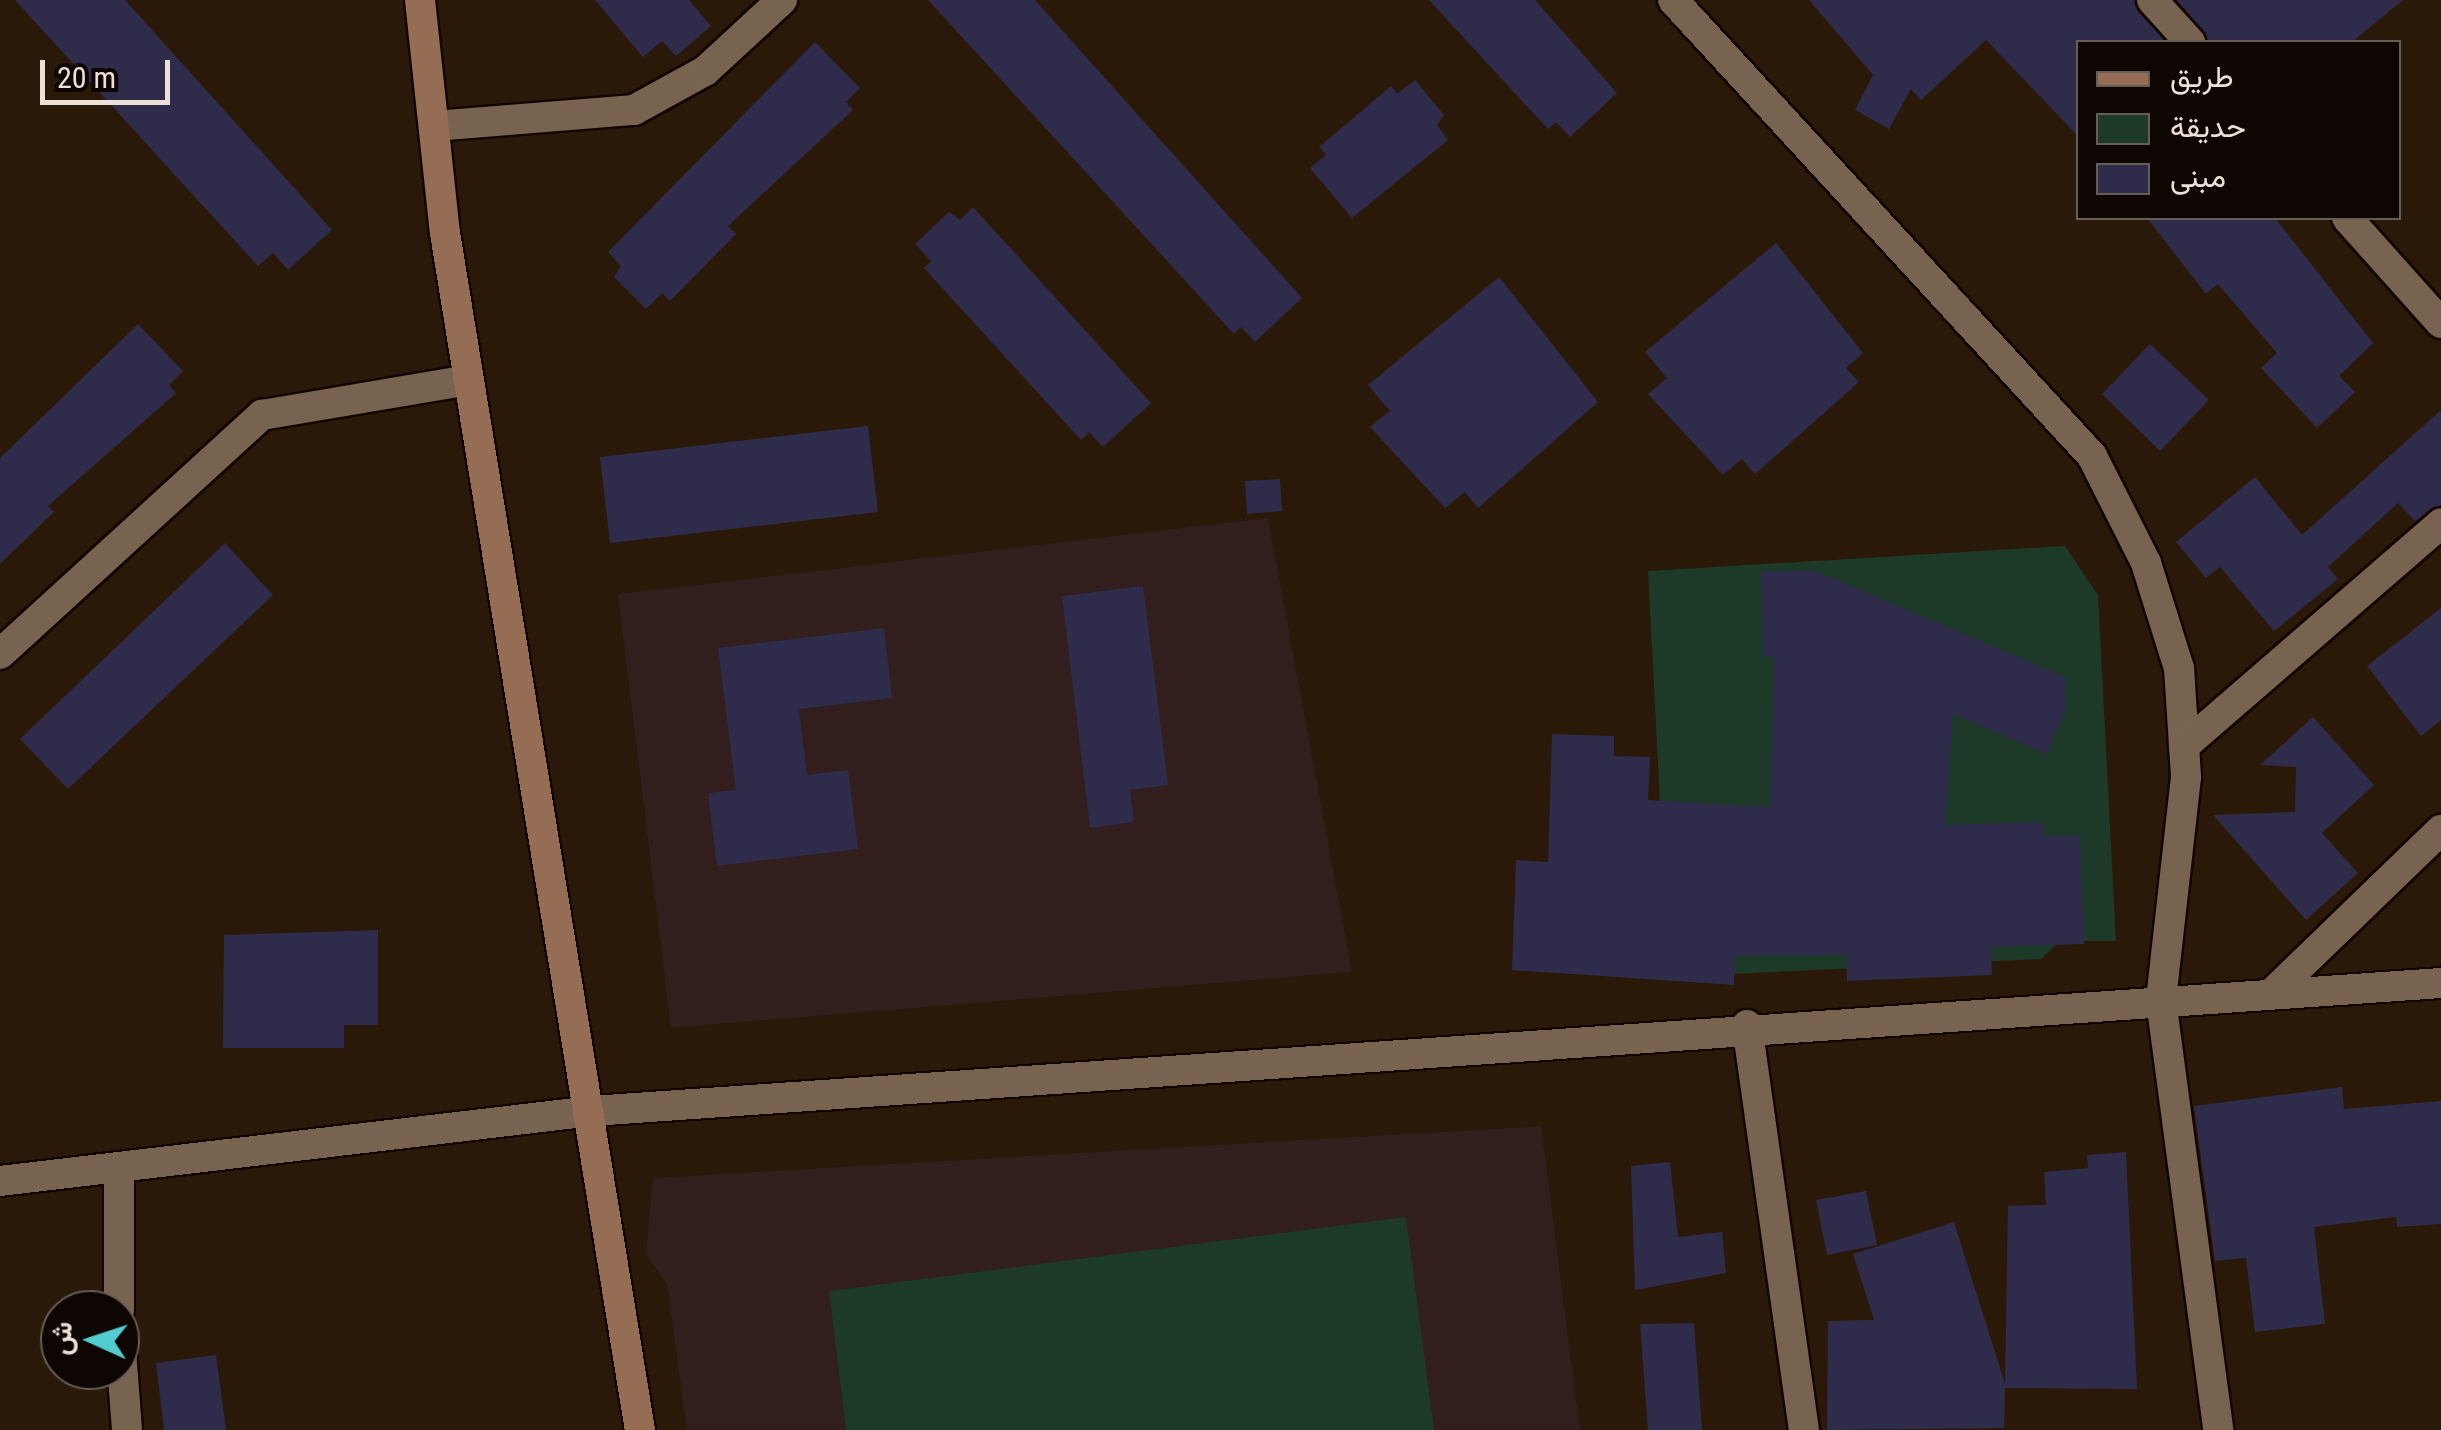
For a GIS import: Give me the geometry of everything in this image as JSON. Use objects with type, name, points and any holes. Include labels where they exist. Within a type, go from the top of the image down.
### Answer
[{"type":"street","points":[[420,0],[468,380],[592,1111],[640,1430]]},
{"type":"street","points":[[434,126],[634,110],[704,71],[782,0]]},
{"type":"street","points":[[1674,0],[2092,456],[2146,562],[2174,651],[2184,746],[2161,1000],[2218,1430]]},
{"type":"street","points":[[2152,0],[2188,40]]},
{"type":"street","points":[[2348,220],[2441,323]]},
{"type":"street","points":[[0,654],[262,415],[468,380]]},
{"type":"street","points":[[2184,746],[2441,522]]},
{"type":"street","points":[[2272,993],[2441,830]]},
{"type":"street","points":[[0,1181],[592,1111],[1747,1025],[2441,982]]},
{"type":"street","points":[[1747,1025],[1804,1430]]},
{"type":"street","points":[[119,1167],[119,1290]]},
{"type":"street","points":[[124,1390],[127,1430]]},
{"type":"shaded area","points":[[1268,518],[1352,972],[671,1028],[618,594]]},
{"type":"shaded area","points":[[1541,1126],[1580,1430],[687,1430],[667,1284],[646,1254],[653,1178]]},
{"type":"green space","points":[[2065,546],[2098,595],[2116,941],[2060,941],[2041,959],[1669,977],[1648,571]]},
{"type":"green space","points":[[1406,1217],[1434,1430],[846,1430],[829,1291]]},
{"type":"building","points":[[15,0],[125,0],[332,230],[288,270],[273,253],[258,266]]},
{"type":"building","points":[[595,0],[689,0],[711,26],[676,56],[662,41],[643,57]]},
{"type":"building","points":[[928,0],[1035,0],[1302,298],[1255,342],[1241,327],[1234,334]]},
{"type":"building","points":[[1429,0],[1535,0],[1617,93],[1570,137],[1556,122],[1548,129]]},
{"type":"building","points":[[1809,0],[2134,0],[2164,40],[2076,40],[2076,134],[1986,40],[1921,100],[1911,89],[1889,129],[1855,110],[1873,75]]},
{"type":"building","points":[[2177,0],[2403,0],[2354,40],[2207,40]]},
{"type":"building","points":[[815,42],[860,88],[846,102],[853,110],[728,226],[736,234],[670,301],[662,293],[646,309],[614,277],[621,266],[608,252]]},
{"type":"building","points":[[1415,80],[1444,115],[1437,125],[1448,140],[1352,218],[1310,168],[1326,155],[1319,147],[1391,86],[1397,94]]},
{"type":"building","points":[[973,207],[1151,403],[1103,447],[1089,432],[1081,440],[924,268],[931,261],[915,244],[949,212],[960,220]]},
{"type":"building","points":[[2149,220],[2277,220],[2373,343],[2339,376],[2355,392],[2317,428],[2261,368],[2277,353],[2218,284],[2206,294]]},
{"type":"building","points":[[1776,243],[1863,353],[1846,368],[1859,382],[1755,474],[1742,459],[1723,475],[1648,394],[1667,378],[1645,352]]},
{"type":"building","points":[[1499,277],[1598,402],[1478,508],[1465,492],[1445,508],[1370,427],[1390,411],[1368,385]]},
{"type":"building","points":[[138,324],[183,371],[169,385],[176,393],[48,506],[54,512],[0,564],[0,458]]},
{"type":"building","points":[[2150,344],[2209,400],[2160,451],[2102,394]]},
{"type":"building","points":[[2441,410],[2441,505],[2415,521],[2398,503],[2328,567],[2338,579],[2274,631],[2220,567],[2206,578],[2176,542],[2255,477],[2302,535]]},
{"type":"building","points":[[868,426],[878,512],[610,543],[600,457]]},
{"type":"building","points":[[1280,479],[1282,511],[1247,514],[1245,481]]},
{"type":"building","points":[[225,543],[273,595],[68,789],[20,739]]},
{"type":"building","points":[[1813,570],[2065,677],[2066,709],[2047,754],[1953,714],[1945,825],[2043,822],[2044,836],[2080,835],[2084,944],[1991,947],[1992,975],[1847,981],[1846,955],[1735,956],[1734,985],[1512,970],[1516,860],[1548,862],[1552,734],[1614,736],[1614,756],[1650,757],[1648,800],[1770,807],[1774,656],[1763,657],[1761,572]]},
{"type":"building","points":[[1143,586],[1168,785],[1130,790],[1134,822],[1090,828],[1062,596]]},
{"type":"building","points":[[2441,608],[2441,720],[2421,736],[2367,666]]},
{"type":"building","points":[[884,628],[892,698],[799,709],[807,775],[848,770],[858,849],[717,866],[708,793],[736,790],[718,648]]},
{"type":"building","points":[[2313,717],[2374,785],[2322,833],[2358,873],[2306,920],[2213,815],[2295,812],[2296,767],[2260,765]]},
{"type":"building","points":[[378,930],[378,1025],[344,1025],[344,1048],[223,1048],[224,935]]},
{"type":"building","points":[[2342,1087],[2344,1109],[2441,1101],[2441,1224],[2397,1227],[2396,1217],[2314,1227],[2325,1324],[2255,1332],[2246,1258],[2215,1261],[2194,1106]]},
{"type":"building","points":[[2126,1152],[2137,1389],[2005,1388],[2008,1206],[2046,1205],[2044,1172],[2088,1168],[2087,1155]]},
{"type":"building","points":[[1670,1162],[1678,1237],[1722,1232],[1726,1273],[1635,1290],[1631,1166]]},
{"type":"building","points":[[1866,1191],[1877,1245],[1827,1255],[1816,1200]]},
{"type":"building","points":[[1954,1222],[2005,1384],[2004,1428],[1827,1430],[1828,1321],[1874,1320],[1853,1254]]},
{"type":"building","points":[[1694,1323],[1702,1430],[1648,1430],[1640,1324]]},
{"type":"building","points":[[216,1355],[226,1430],[164,1430],[156,1363]]}]
